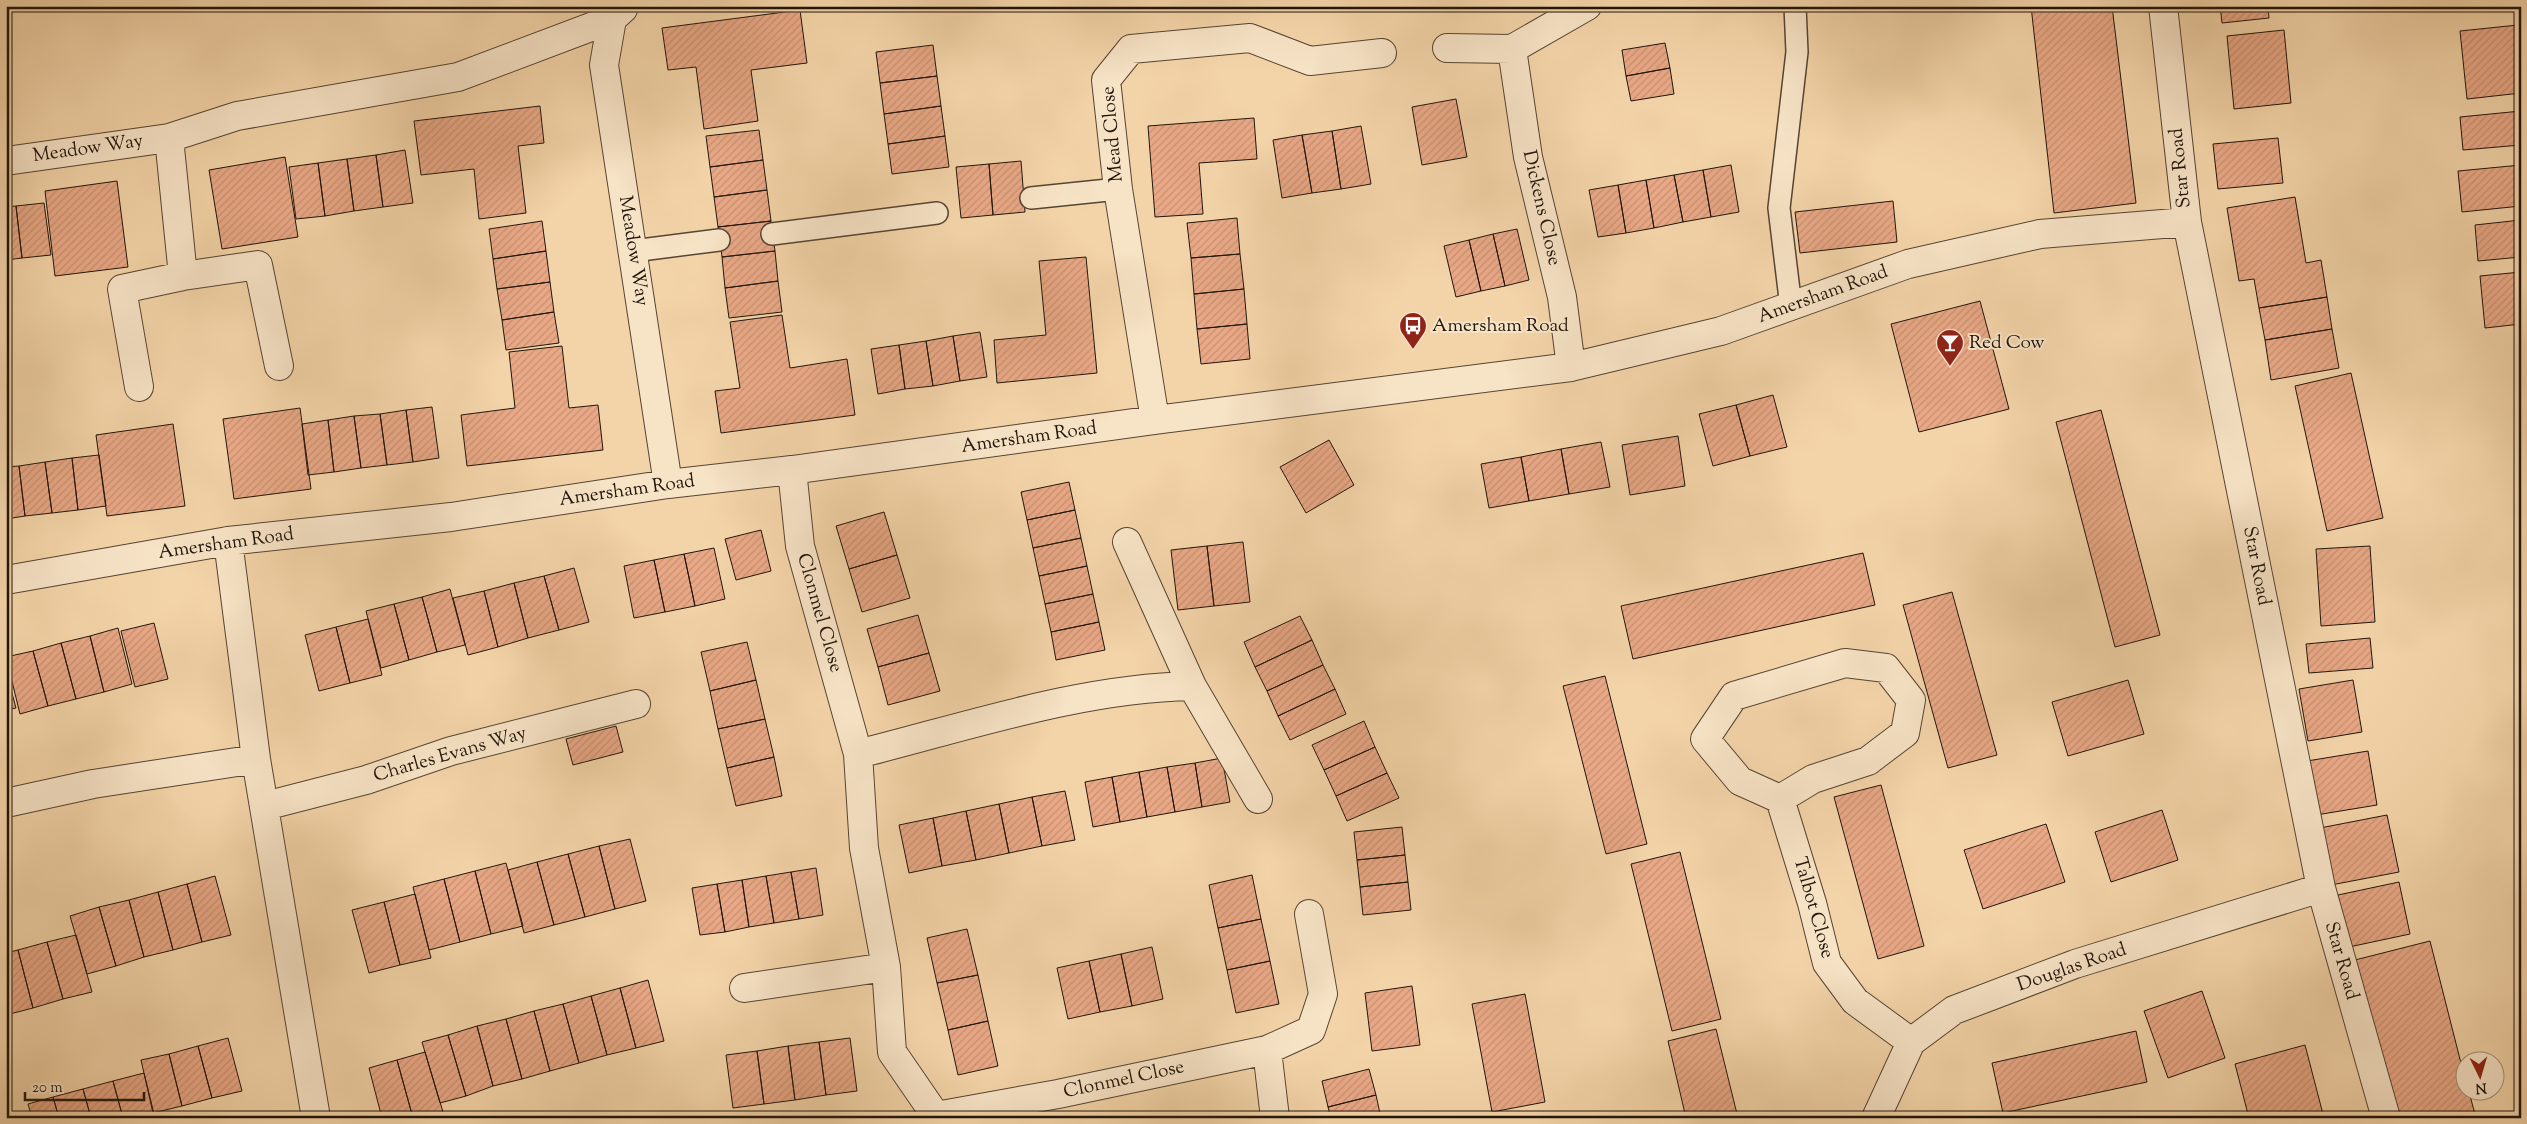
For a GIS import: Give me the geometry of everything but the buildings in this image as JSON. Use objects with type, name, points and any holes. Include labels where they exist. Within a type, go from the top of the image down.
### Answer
[{"type":"street","points":[[1447,48],[1512,49],[1587,6]]},
{"type":"street","name":"Star Road","points":[[2163,6],[2187,222],[2321,888],[2386,1118]]},
{"type":"street","name":"Meadow Way","points":[[6,161],[169,138],[237,116],[458,77],[619,13]]},
{"type":"street","name":"Meadow Way","points":[[619,13],[604,65],[668,484]]},
{"type":"street","name":"Mead Close","points":[[1155,420],[1118,189],[1106,80],[1131,50],[1250,38],[1310,61],[1382,53]]},
{"type":"street","name":"Dickens Close","points":[[1512,49],[1528,157],[1562,297],[1571,367]]},
{"type":"street","name":"Meadow Way","points":[[169,138],[183,276]]},
{"type":"street","name":"Amersham Road","points":[[6,580],[228,541],[451,517],[668,484],[792,470],[1155,420],[1571,367],[1721,331],[1908,264],[2040,234],[2187,222]]},
{"type":"street","points":[[139,387],[122,288],[183,276],[258,265],[279,366]]},
{"type":"street","name":"Clonmel Close","points":[[792,470],[800,546],[858,754],[864,848],[886,967],[892,1052],[936,1116],[1058,1094],[1266,1050],[1311,1030],[1323,994],[1309,914]]},
{"type":"street","points":[[228,541],[256,759],[316,1118]]},
{"type":"street","points":[[1127,542],[1192,686],[1258,798]]},
{"type":"street","points":[[1845,663],[1886,668],[1911,700],[1905,733],[1868,761],[1813,779],[1780,799],[1740,781],[1705,740],[1734,696],[1845,663]]},
{"type":"street","points":[[858,754],[1080,697],[1164,686],[1192,686]]},
{"type":"street","name":"Charles Evans Way","points":[[265,806],[366,780],[451,751],[636,704]]},
{"type":"street","points":[[6,803],[93,784],[256,759]]},
{"type":"street","name":"Talbot Close","points":[[1780,799],[1812,903],[1827,963],[1855,1002],[1911,1042]]},
{"type":"street","name":"Douglas Road","points":[[1876,1118],[1911,1042],[1954,1010],[2076,964],[2321,888]]},
{"type":"street","points":[[744,988],[886,967]]},
{"type":"street","points":[[1266,1050],[1275,1118]]},
{"type":"lane","points":[[1791,307],[1778,208],[1797,52],[1795,6]]},
{"type":"lane","points":[[1031,198],[1118,189]]},
{"type":"lane","points":[[772,234],[937,213]]},
{"type":"lane","points":[[633,251],[719,240]]},
{"type":"place","name":"Amersham Road","points":[[1413,350]]},
{"type":"place","name":"Red Cow","points":[[1950,367]]}]
